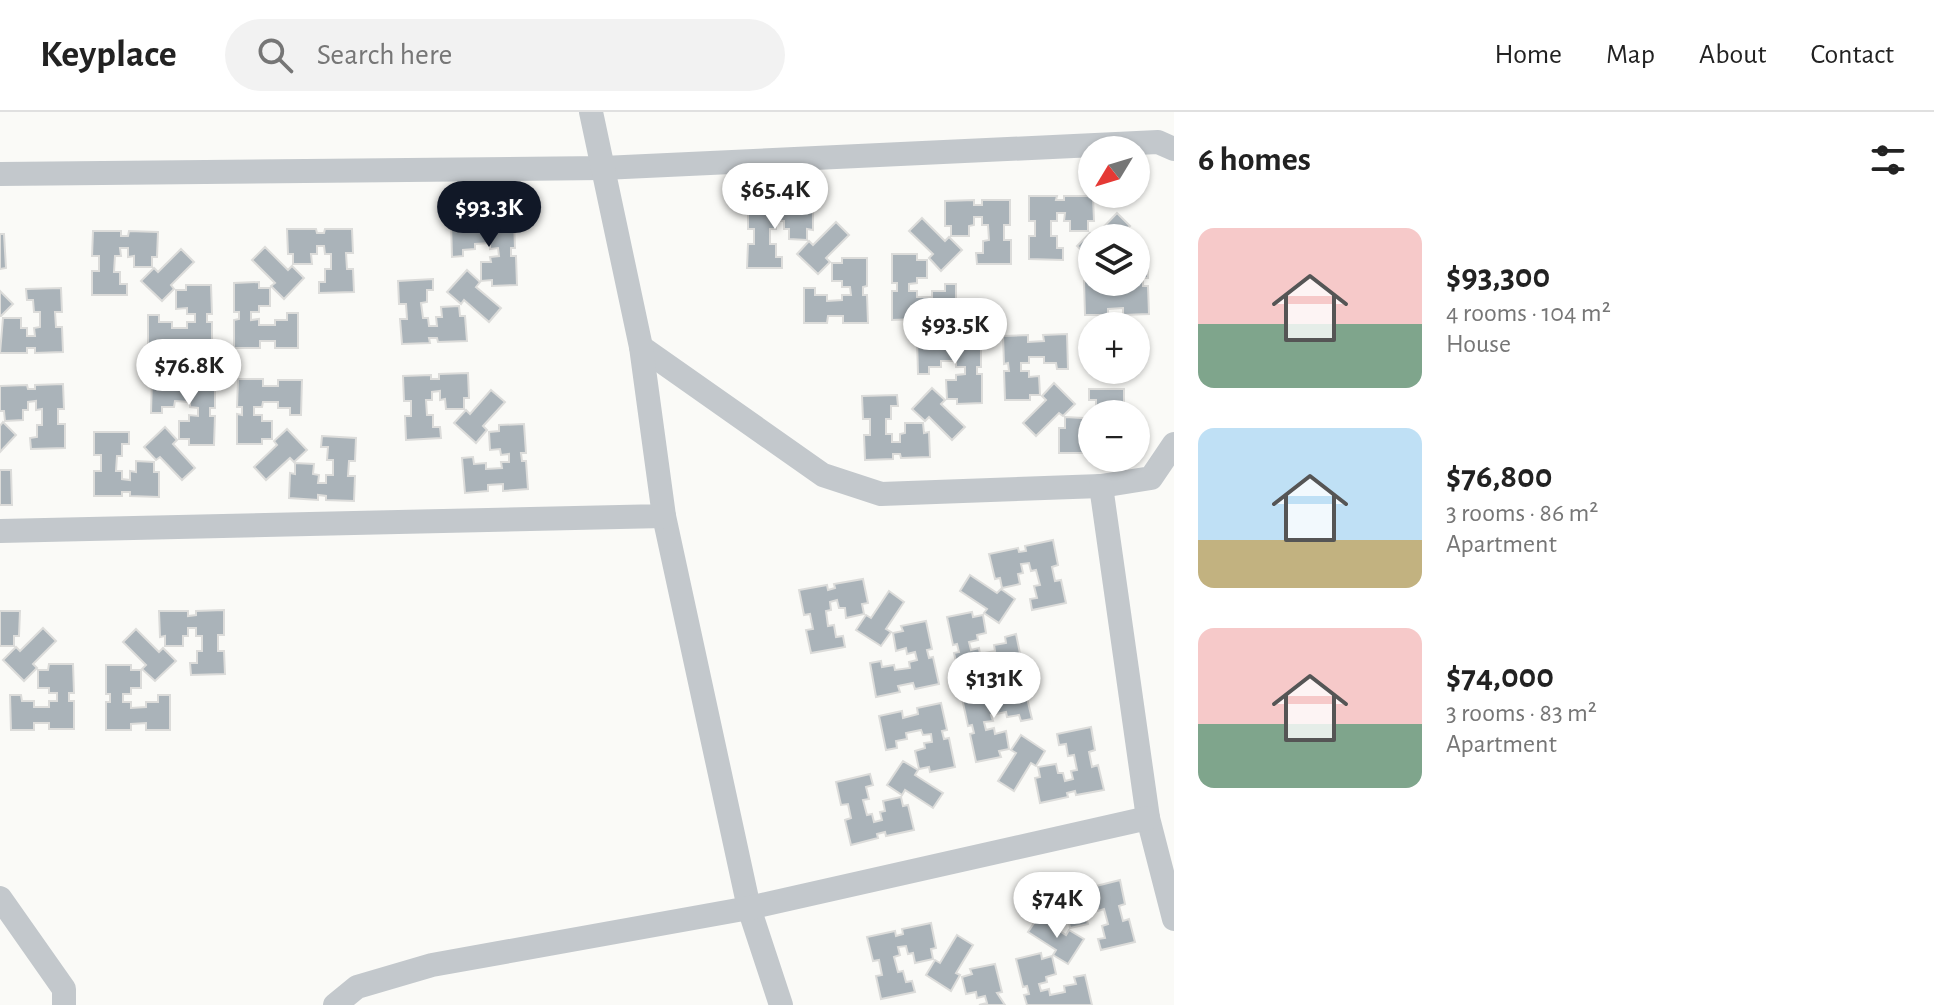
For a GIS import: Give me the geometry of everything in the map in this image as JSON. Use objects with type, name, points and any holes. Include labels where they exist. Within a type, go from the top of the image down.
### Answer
[{"type":"street","points":[[591,112],[641,347],[664,516],[749,908],[781,1005]]},
{"type":"street","points":[[0,174],[603,168],[1158,142],[1174,149]]},
{"type":"street","points":[[641,347],[823,475],[881,494],[1101,486],[1151,478],[1174,444]]},
{"type":"street","points":[[1101,486],[1148,818],[1174,919]]},
{"type":"street","points":[[0,531],[664,516]]},
{"type":"street","points":[[335,1005],[357,987],[432,965],[749,908],[1148,818]]},
{"type":"street","points":[[0,898],[64,989],[64,1005]]},
{"type":"building","points":[[1029,196],[1057,196],[1056,200],[1064,200],[1064,196],[1078,196],[1078,208],[1093,208],[1094,221],[1078,224],[1078,231],[1070,231],[1070,221],[1064,221],[1065,213],[1057,213],[1057,221],[1051,221],[1051,236],[1057,236],[1057,248],[1063,248],[1063,260],[1029,259],[1029,236],[1035,236],[1035,221],[1029,221]]},
{"type":"building","points":[[974,200],[974,205],[982,205],[982,200],[1010,200],[1010,225],[1004,225],[1004,240],[1011,240],[1011,264],[977,264],[976,253],[983,253],[983,241],[989,240],[988,225],[982,225],[982,217],[974,217],[974,225],[969,226],[969,236],[951,236],[951,226],[945,226],[945,201]]},
{"type":"building","points":[[748,204],[776,204],[776,209],[784,209],[784,204],[813,204],[813,230],[807,229],[807,240],[789,239],[789,229],[784,229],[784,221],[776,221],[776,229],[770,229],[770,244],[776,244],[776,257],[782,257],[782,268],[747,268],[748,244],[754,244],[754,229],[748,229]]},
{"type":"building","points":[[1117,213],[1128,224],[1106,224]]},
{"type":"building","points":[[922,218],[945,241],[949,237],[962,250],[941,271],[929,258],[933,254],[909,231]]},
{"type":"building","points":[[514,220],[515,248],[511,248],[511,256],[516,256],[517,285],[492,286],[492,280],[481,281],[481,262],[491,262],[490,257],[499,256],[498,248],[490,249],[490,243],[475,244],[475,249],[463,250],[463,256],[452,257],[451,222],[474,221],[474,228],[489,227],[489,221]]},
{"type":"building","points":[[836,222],[849,235],[826,258],[830,262],[818,274],[797,254],[809,241],[813,245]]},
{"type":"building","points":[[287,229],[316,229],[317,233],[324,233],[325,229],[352,229],[353,253],[346,253],[347,269],[353,269],[354,292],[319,293],[319,282],[325,282],[325,269],[331,269],[331,254],[325,254],[324,246],[317,246],[317,254],[311,254],[312,264],[293,264],[293,254],[288,254]]},
{"type":"building","points":[[93,231],[121,231],[121,236],[128,236],[129,231],[158,232],[157,257],[152,257],[152,267],[134,267],[134,256],[128,257],[128,248],[120,248],[121,256],[115,256],[114,272],[120,272],[120,284],[127,284],[127,295],[92,295],[92,271],[99,271],[99,256],[92,256]]},
{"type":"building","points":[[0,234],[4,234],[6,268],[0,269]]},
{"type":"building","points":[[265,247],[288,270],[292,266],[304,278],[284,299],[271,286],[275,283],[252,260]]},
{"type":"building","points":[[181,249],[194,262],[171,285],[174,289],[162,301],[141,281],[154,268],[158,272]]},
{"type":"building","points":[[892,254],[917,254],[917,260],[927,260],[927,278],[917,278],[917,283],[909,284],[909,291],[917,291],[917,297],[932,297],[932,291],[945,291],[945,284],[956,284],[956,319],[932,319],[932,313],[917,313],[917,319],[892,320],[892,291],[897,291],[897,283],[892,283]]},
{"type":"building","points":[[842,258],[867,258],[867,286],[863,287],[863,295],[867,295],[868,323],[843,323],[843,316],[828,316],[827,323],[804,323],[804,288],[815,288],[815,295],[827,295],[827,301],[842,300],[842,295],[851,295],[850,287],[842,287],[842,281],[832,281],[832,263],[842,263]]},
{"type":"building","points":[[467,270],[480,282],[476,287],[501,308],[489,322],[464,300],[461,304],[447,292]]},
{"type":"building","points":[[433,279],[433,290],[427,290],[427,302],[421,303],[423,318],[428,318],[429,326],[437,326],[436,317],[442,317],[441,307],[459,306],[460,316],[465,316],[467,341],[438,342],[437,338],[429,338],[430,343],[402,344],[400,319],[407,319],[406,304],[399,304],[398,281]]},
{"type":"building","points":[[259,282],[259,288],[270,288],[270,306],[259,306],[259,312],[251,312],[251,320],[259,319],[259,325],[275,325],[275,320],[287,320],[287,313],[298,313],[298,348],[275,348],[275,341],[260,341],[260,348],[234,348],[234,320],[239,319],[239,312],[234,312],[234,283]]},
{"type":"building","points":[[186,285],[211,285],[212,314],[207,314],[207,322],[212,322],[212,350],[187,350],[187,344],[172,344],[172,350],[148,350],[148,315],[159,315],[159,322],[172,322],[172,328],[187,328],[187,322],[195,322],[195,314],[187,314],[187,308],[176,309],[176,290],[186,290]]},
{"type":"building","points":[[61,288],[62,312],[55,312],[56,327],[62,327],[63,352],[35,353],[35,348],[27,348],[27,353],[0,353],[3,318],[21,318],[21,328],[27,328],[27,336],[35,336],[34,328],[40,327],[40,312],[34,312],[33,300],[27,300],[26,289]]},
{"type":"building","points":[[0,291],[13,304],[1,316],[0,316]]},
{"type":"building","points":[[1084,296],[1148,296],[1149,312],[1123,312],[1123,308],[1108,309],[1108,312],[1085,312]]},
{"type":"building","points":[[1067,334],[1068,369],[1057,369],[1056,363],[1044,363],[1044,357],[1029,357],[1029,363],[1021,363],[1021,371],[1029,371],[1029,377],[1039,376],[1040,395],[1030,395],[1030,400],[1005,400],[1004,371],[1009,371],[1008,363],[1004,364],[1003,336],[1028,335],[1028,342],[1044,341],[1043,335]]},
{"type":"building","points":[[981,338],[981,367],[977,367],[977,374],[982,374],[982,403],[957,404],[957,399],[947,399],[946,380],[956,380],[956,375],[965,374],[965,367],[956,367],[956,361],[941,361],[941,367],[929,367],[929,374],[918,374],[917,339],[940,339],[940,345],[956,345],[956,339]]},
{"type":"building","points":[[468,373],[469,398],[464,398],[464,409],[446,409],[445,399],[440,400],[440,391],[432,392],[432,400],[426,400],[427,415],[433,415],[433,427],[440,427],[441,438],[406,440],[405,416],[411,416],[411,401],[404,401],[403,376],[431,375],[431,379],[439,379],[439,374]]},
{"type":"building","points":[[152,378],[175,379],[175,385],[190,386],[191,379],[215,380],[215,408],[210,408],[210,416],[215,416],[214,445],[189,445],[189,439],[179,439],[179,421],[189,421],[189,415],[198,416],[198,408],[190,407],[190,402],[175,401],[174,407],[162,407],[162,413],[151,413]]},
{"type":"building","points":[[238,379],[263,379],[263,386],[278,386],[278,380],[302,380],[301,415],[290,415],[290,408],[278,408],[278,402],[263,402],[262,407],[254,407],[254,415],[262,415],[262,421],[272,421],[272,439],[262,439],[262,444],[237,444],[237,414],[242,415],[242,407],[237,407]]},
{"type":"building","points":[[1054,383],[1075,404],[1063,416],[1059,413],[1036,436],[1023,423],[1046,400],[1042,396]]},
{"type":"building","points":[[63,384],[64,409],[58,409],[58,424],[65,424],[65,448],[31,449],[30,438],[37,437],[37,425],[42,425],[42,409],[36,410],[36,401],[28,402],[28,410],[23,410],[23,420],[5,421],[4,411],[0,411],[0,386],[27,385],[28,389],[35,389],[35,385]]},
{"type":"building","points":[[932,388],[945,400],[941,404],[965,427],[952,440],[929,417],[925,421],[912,409]]},
{"type":"building","points":[[1089,389],[1124,389],[1124,400],[1089,400]]},
{"type":"building","points":[[491,390],[505,402],[483,426],[487,430],[476,443],[454,423],[466,410],[470,414]]},
{"type":"building","points":[[897,395],[898,406],[891,406],[891,419],[886,419],[886,434],[892,434],[892,442],[900,442],[900,434],[905,433],[905,423],[923,423],[924,433],[929,432],[930,457],[901,458],[900,454],[893,454],[893,459],[865,460],[864,435],[870,435],[870,419],[863,419],[862,396]]},
{"type":"building","points":[[1065,417],[1078,418],[1078,453],[1059,453],[1059,428],[1065,428]]},
{"type":"building","points":[[3,422],[16,435],[0,452],[0,426]]},
{"type":"building","points":[[524,424],[526,453],[521,453],[522,461],[526,461],[528,489],[503,491],[503,484],[488,485],[488,491],[465,493],[462,458],[473,457],[474,464],[486,463],[486,469],[502,468],[501,462],[509,462],[509,454],[501,455],[500,449],[490,450],[489,432],[499,431],[499,425]]},
{"type":"building","points":[[165,427],[177,440],[173,444],[195,468],[182,480],[160,457],[156,460],[144,447]]},
{"type":"building","points":[[287,429],[307,450],[294,462],[290,458],[266,480],[254,467],[277,445],[274,441]]},
{"type":"building","points":[[94,432],[129,432],[129,444],[122,444],[122,456],[117,456],[116,471],[122,471],[122,479],[130,480],[130,471],[136,472],[136,461],[154,462],[154,472],[159,472],[159,497],[130,496],[130,492],[122,492],[122,496],[94,496],[94,471],[101,471],[101,455],[94,455]]},
{"type":"building","points":[[322,436],[356,438],[355,461],[349,461],[348,476],[355,476],[354,501],[326,500],[326,496],[318,495],[318,500],[289,498],[290,473],[295,474],[295,463],[314,464],[313,474],[319,475],[318,483],[326,483],[326,475],[333,475],[333,460],[327,460],[328,447],[321,447]]},
{"type":"building","points":[[0,470],[11,470],[12,505],[0,505]]},
{"type":"building","points":[[1053,540],[1058,565],[1052,567],[1055,581],[1061,580],[1066,603],[1032,610],[1030,599],[1037,598],[1034,586],[1040,585],[1036,570],[1031,571],[1029,563],[1021,564],[1023,573],[1018,574],[1020,584],[1002,588],[1000,578],[995,579],[989,554],[1018,548],[1019,552],[1026,551],[1025,546]]},
{"type":"building","points":[[970,575],[997,593],[1001,589],[1015,599],[999,623],[984,613],[987,609],[960,591]]},
{"type":"building","points":[[863,579],[868,603],[862,604],[864,614],[846,618],[845,608],[839,608],[837,600],[830,602],[831,610],[826,611],[828,626],[834,625],[836,637],[843,636],[845,647],[811,653],[806,630],[813,629],[810,614],[804,615],[799,590],[827,585],[828,590],[835,588],[834,584]]},
{"type":"building","points":[[889,591],[904,602],[886,629],[891,632],[881,646],[856,630],[866,615],[871,618]]},
{"type":"building","points":[[224,610],[224,635],[218,635],[218,651],[224,651],[225,674],[191,675],[190,663],[197,663],[197,651],[202,651],[202,636],[196,636],[196,628],[188,628],[188,636],[183,636],[183,646],[165,646],[165,636],[160,637],[159,611],[188,611],[188,616],[196,615],[196,611]]},
{"type":"building","points":[[0,611],[20,611],[19,636],[14,636],[14,646],[0,646]]},
{"type":"building","points":[[972,612],[973,617],[983,615],[986,633],[977,635],[978,640],[969,642],[971,650],[979,648],[980,654],[995,651],[994,645],[1006,643],[1005,637],[1016,634],[1023,668],[1000,673],[998,666],[983,669],[985,676],[960,680],[954,653],[959,652],[957,644],[953,645],[947,617]]},
{"type":"building","points":[[926,621],[932,649],[927,650],[929,658],[933,657],[939,684],[915,689],[913,683],[898,686],[900,692],[876,697],[870,663],[881,661],[882,667],[894,665],[895,670],[910,668],[909,662],[917,660],[915,652],[907,654],[906,648],[896,651],[893,633],[903,631],[901,626]]},
{"type":"building","points":[[43,628],[56,641],[33,664],[37,668],[24,681],[3,660],[16,647],[20,651]]},
{"type":"building","points":[[136,629],[159,652],[163,648],[176,661],[155,681],[142,669],[146,665],[123,642]]},
{"type":"building","points":[[49,664],[73,664],[74,693],[69,693],[69,701],[74,701],[74,729],[49,729],[49,723],[34,723],[34,730],[11,730],[10,695],[21,695],[22,701],[34,701],[34,707],[49,707],[49,701],[57,701],[57,693],[49,693],[49,688],[38,688],[38,670],[48,670]]},
{"type":"building","points":[[106,665],[131,665],[131,670],[141,670],[141,688],[131,688],[131,694],[123,694],[123,702],[131,702],[131,708],[146,707],[146,702],[158,702],[158,695],[170,695],[170,730],[146,730],[146,723],[131,724],[131,730],[106,730],[106,702],[110,702],[110,694],[106,694]]},
{"type":"building","points":[[1024,685],[1032,719],[1021,721],[1019,715],[1007,717],[1006,712],[991,715],[993,721],[984,722],[986,730],[994,728],[995,734],[1006,731],[1009,749],[999,751],[1001,757],[976,762],[970,734],[974,733],[972,725],[968,726],[962,698],[986,693],[988,699],[1003,696],[1001,690]]},
{"type":"building","points":[[941,703],[947,730],[942,731],[944,739],[949,738],[955,767],[930,772],[929,767],[919,769],[915,751],[925,748],[924,743],[932,742],[931,734],[923,735],[921,730],[906,733],[907,739],[896,741],[897,748],[886,750],[879,716],[902,711],[903,718],[918,714],[917,708]]},
{"type":"building","points":[[1091,727],[1095,750],[1089,752],[1092,767],[1098,765],[1104,790],[1076,795],[1075,791],[1067,793],[1068,797],[1040,803],[1035,778],[1040,777],[1038,767],[1056,764],[1058,773],[1063,773],[1065,781],[1073,779],[1071,771],[1077,770],[1074,755],[1068,756],[1066,744],[1059,745],[1057,734]]},
{"type":"building","points":[[1021,735],[1045,751],[1036,766],[1031,763],[1014,791],[998,781],[1016,753],[1011,750]]},
{"type":"building","points":[[903,761],[918,770],[915,775],[943,793],[933,808],[905,790],[902,795],[887,785]]},
{"type":"building","points":[[870,774],[873,785],[866,787],[869,799],[863,800],[867,815],[872,814],[874,822],[882,820],[880,812],[885,811],[883,801],[901,797],[903,806],[908,805],[914,830],[886,836],[885,832],[877,834],[878,838],[851,845],[845,820],[851,818],[848,804],[841,805],[836,782]]},
{"type":"building","points":[[1120,880],[1125,904],[1119,906],[1123,921],[1129,919],[1135,942],[1101,950],[1098,939],[1105,938],[1102,926],[1108,924],[1104,909],[1098,911],[1096,903],[1089,905],[1091,913],[1085,914],[1088,924],[1070,928],[1068,918],[1062,920],[1056,895],[1084,888],[1086,893],[1093,891],[1092,887]]},
{"type":"building","points":[[1038,917],[1066,935],[1069,930],[1084,939],[1068,964],[1053,955],[1056,950],[1028,932]]},
{"type":"building","points":[[931,923],[936,948],[931,949],[933,959],[915,963],[913,953],[908,954],[906,946],[898,947],[900,955],[894,957],[898,972],[903,971],[906,982],[912,981],[915,992],[881,999],[876,976],[882,975],[879,960],[873,961],[867,937],[895,931],[896,936],[903,934],[902,929]]},
{"type":"building","points":[[957,935],[973,945],[956,973],[960,975],[951,991],[926,975],[935,960],[940,963]]},
{"type":"building","points":[[1041,953],[1042,959],[1052,956],[1056,974],[1046,977],[1047,982],[1039,984],[1041,991],[1049,989],[1050,995],[1065,992],[1064,986],[1076,984],[1074,977],[1085,975],[1092,1005],[1027,1005],[1024,995],[1029,994],[1027,986],[1023,987],[1016,959]]},
{"type":"building","points":[[995,964],[1002,992],[997,993],[1005,1005],[979,1005],[987,1003],[985,996],[977,998],[976,992],[966,994],[962,977],[972,974],[970,969]]}]
